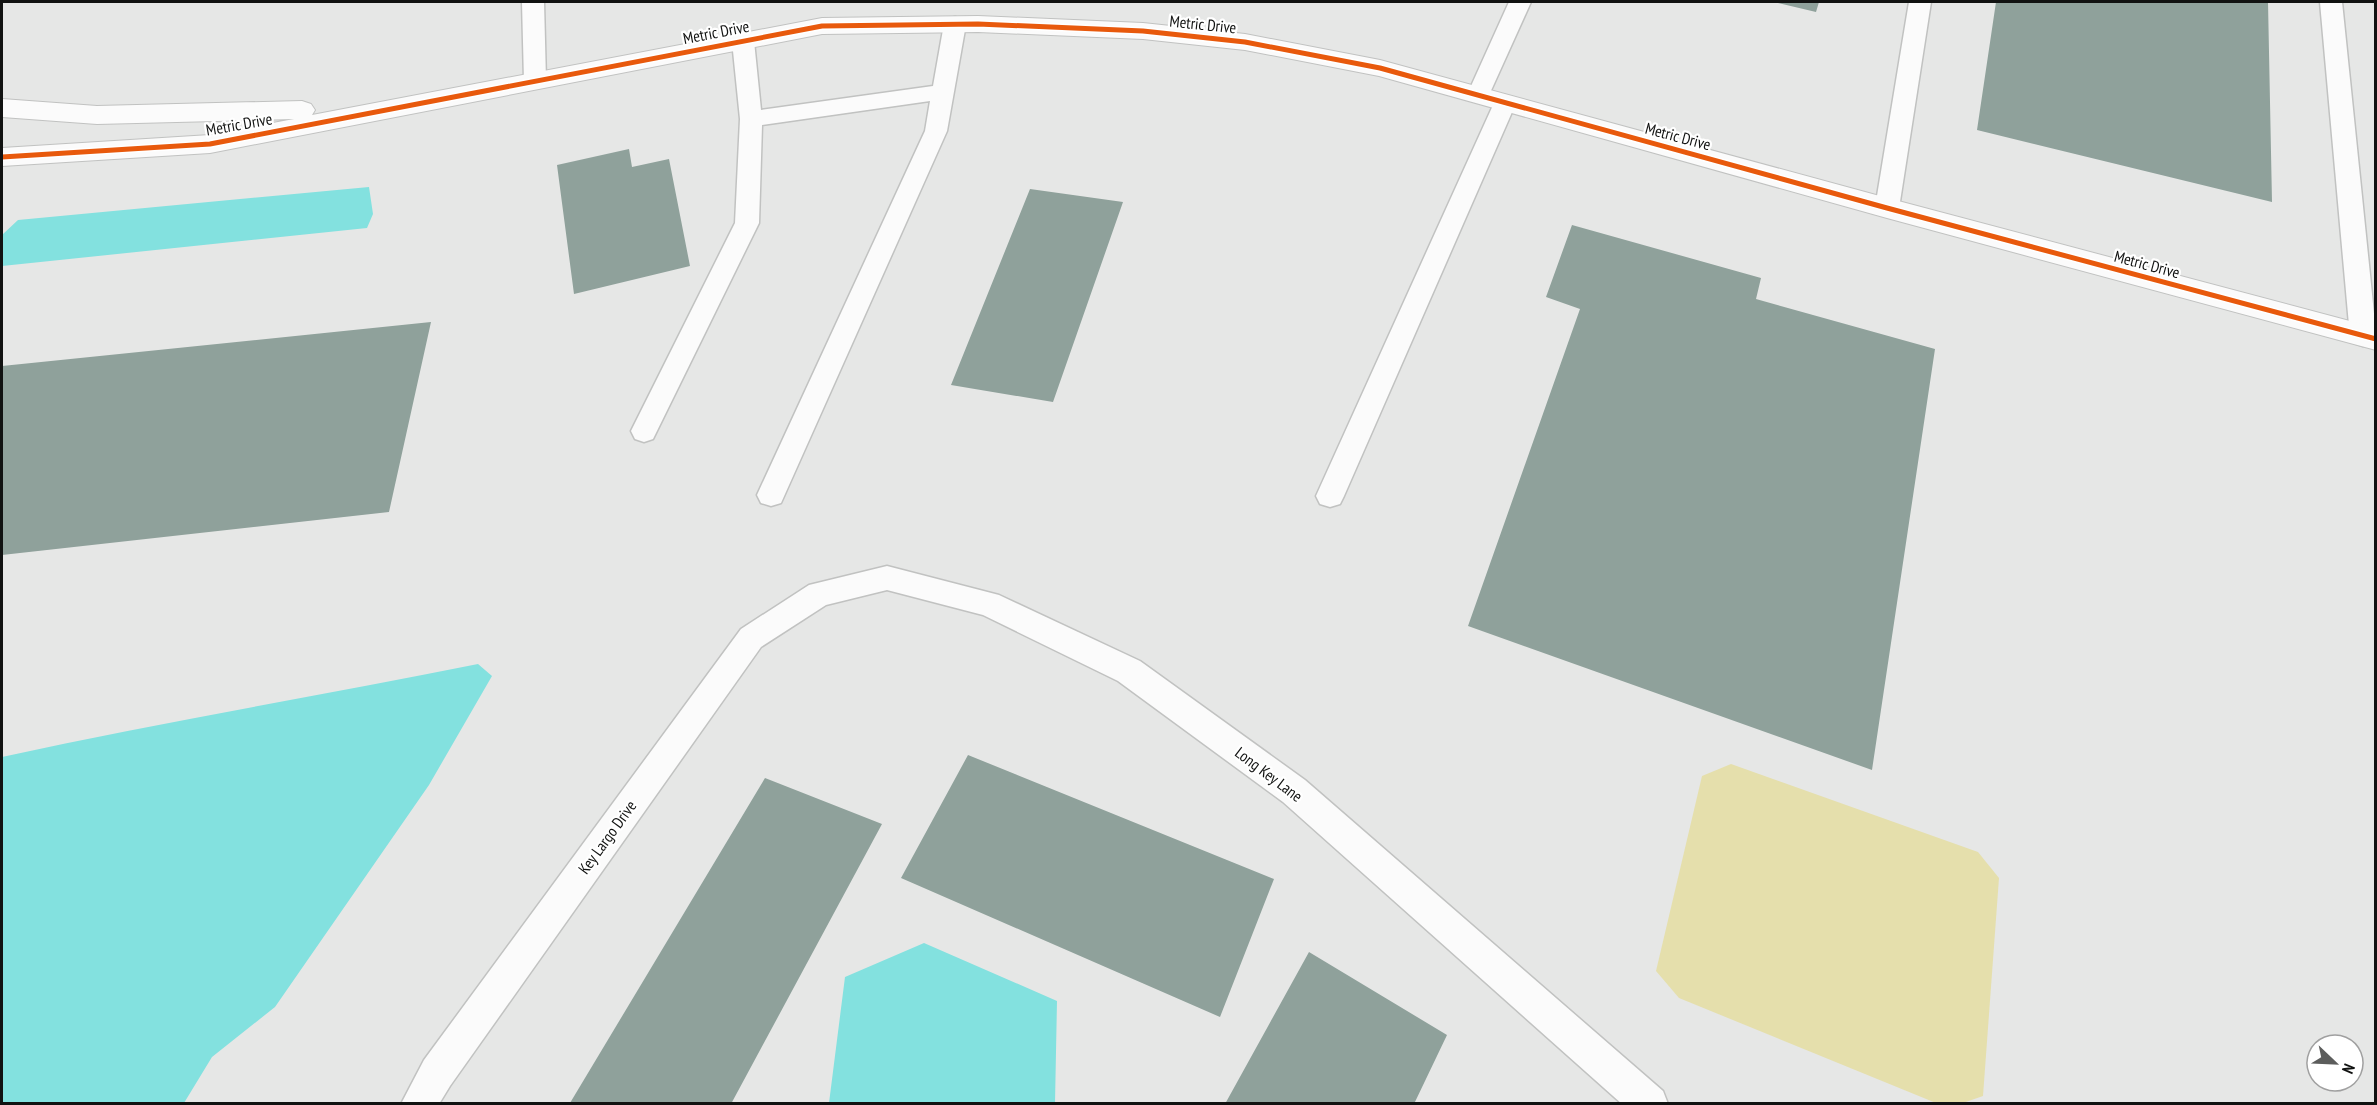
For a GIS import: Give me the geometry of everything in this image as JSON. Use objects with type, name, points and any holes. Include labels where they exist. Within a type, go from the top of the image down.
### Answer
[{"type":"street","name":"Metric Drive","points":[[2,157],[210,144],[822,26],[955,24],[1143,31],[1245,42],[1380,68],[2369,338]]},
{"type":"street","name":"Metric Drive","points":[[2,108],[97,116],[421,104]]},
{"type":"street","points":[[2,157],[36,111]]},
{"type":"lane","points":[[533,2],[535,81]]},
{"type":"lane","points":[[1478,95],[1520,2]]},
{"type":"lane","points":[[1887,208],[1920,2]]},
{"type":"lane","points":[[2331,2],[2369,338]]},
{"type":"lane","points":[[771,495],[936,131],[955,24]]},
{"type":"lane","points":[[644,431],[747,223],[751,119],[743,40]]},
{"type":"lane","points":[[751,119],[943,92]]},
{"type":"lane","points":[[1330,496],[1505,103]]},
{"type":"lane","name":"Long Key Lane","points":[[819,594],[887,578],[989,604],[1129,670],[1294,791],[1650,1104]]},
{"type":"lane","name":"Key Largo Drive","points":[[419,1104],[437,1073],[751,638],[819,594]]},
{"type":"shaded area","points":[[1731,764],[1978,852],[1999,878],[1983,1096],[1963,1103],[1936,1103],[1679,998],[1656,971],[1702,776]]},
{"type":"water","points":[[369,187],[373,214],[367,228],[2,266],[2,235],[18,220]]},
{"type":"water","points":[[478,664],[492,676],[429,785],[275,1007],[212,1057],[184,1103],[2,1103],[2,757]]},
{"type":"water","points":[[924,943],[1057,1001],[1055,1103],[829,1103],[845,977]]},
{"type":"building","points":[[1774,2],[1819,2],[1816,12]]},
{"type":"building","points":[[1996,2],[2268,2],[2272,202],[1977,130]]},
{"type":"building","points":[[629,149],[632,167],[669,159],[690,266],[574,294],[557,165]]},
{"type":"building","points":[[1030,189],[1123,202],[1053,402],[951,385]]},
{"type":"building","points":[[1572,225],[1761,278],[1756,299],[1935,349],[1872,770],[1468,626],[1580,309],[1546,297]]},
{"type":"building","points":[[431,322],[389,512],[2,555],[2,366]]},
{"type":"building","points":[[968,755],[1274,879],[1220,1017],[901,878]]},
{"type":"building","points":[[765,778],[882,824],[731,1104],[570,1103]]},
{"type":"building","points":[[1309,952],[1447,1035],[1414,1104],[1225,1104]]},
{"type":"cycle path","points":[[2,157],[210,144],[822,26],[978,24],[1143,31],[1245,42],[1380,68],[1887,208],[2376,339]]}]
